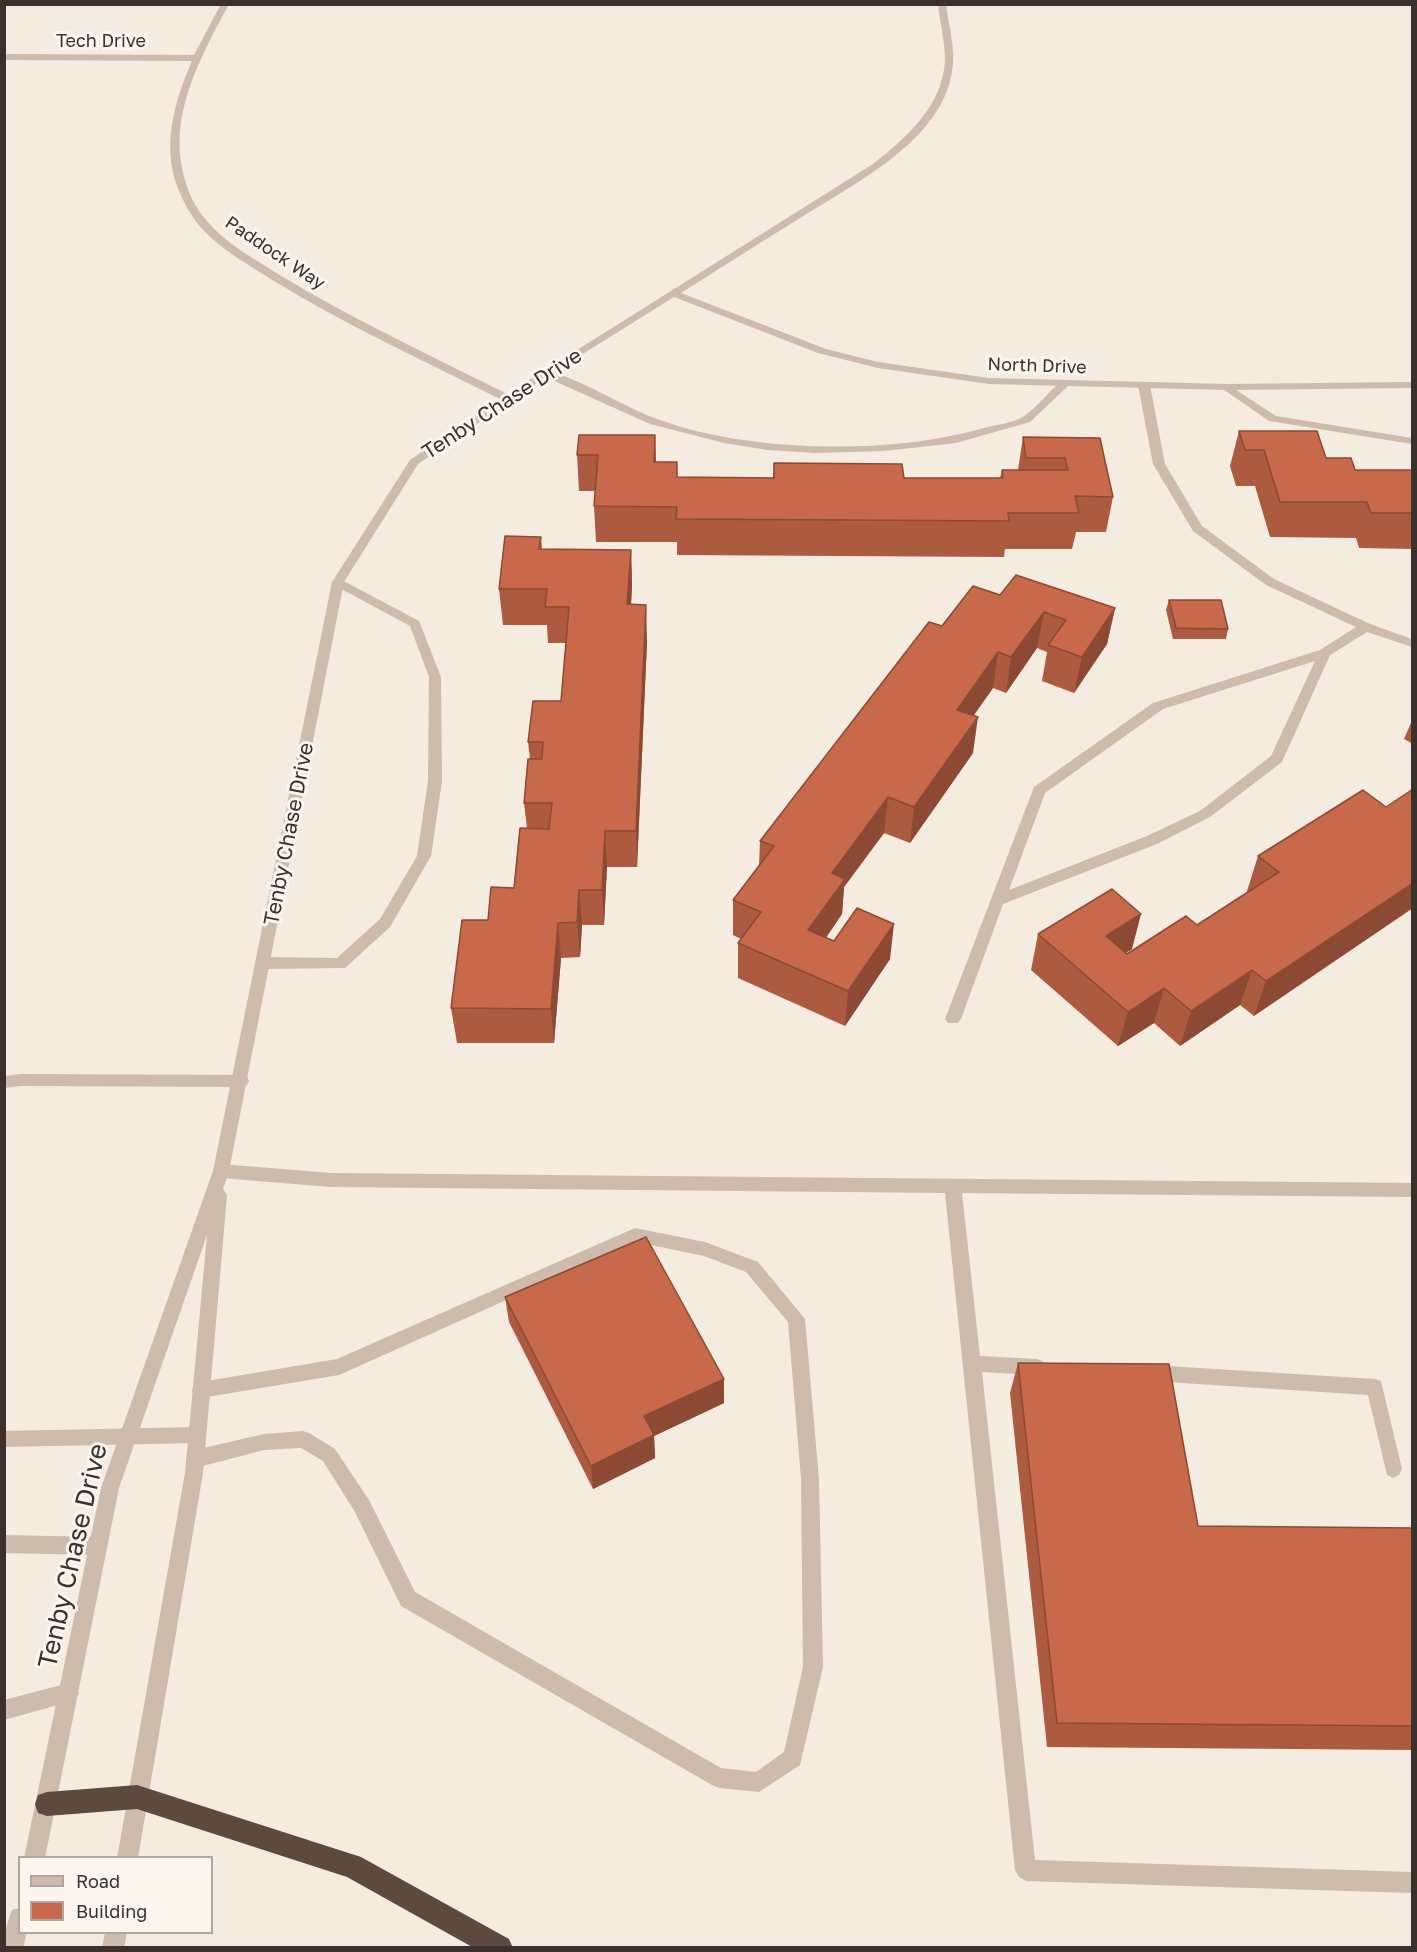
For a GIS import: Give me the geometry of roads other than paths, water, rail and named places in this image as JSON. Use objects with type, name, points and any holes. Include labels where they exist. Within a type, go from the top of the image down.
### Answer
[{"type":"highway","points":[[47,1804],[136,1797],[352,1866],[500,1947]]},
{"type":"street","name":"Paddock Way","points":[[225,4],[197,58],[179,110],[175,155],[187,197],[202,222],[223,241],[301,294],[507,398]]},
{"type":"street","name":"Tenby Chase Drive","points":[[34,1856],[47,1804],[110,1488],[221,1171],[241,1081],[338,582],[414,462],[545,373],[876,166],[907,142],[928,115],[945,79],[949,61],[942,4]]},
{"type":"street","name":"Tech Drive","points":[[4,57],[197,58]]},
{"type":"street","name":"North Drive","points":[[673,293],[760,329],[822,351],[878,365],[989,381],[1227,387],[1413,385]]},
{"type":"street","points":[[545,373],[654,422],[724,440],[768,447],[815,450],[884,448],[952,441],[1026,420],[1064,384]]},
{"type":"street","points":[[1143,385],[1159,464],[1197,528],[1270,582],[1366,627],[1413,643]]},
{"type":"street","points":[[1227,387],[1273,419],[1413,441]]},
{"type":"street","points":[[264,963],[340,964],[385,923],[424,856],[435,781],[435,677],[415,624],[338,582]]},
{"type":"street","points":[[953,1019],[1039,790],[1158,706],[1325,653],[1366,627]]},
{"type":"street","points":[[996,901],[1152,840],[1205,814],[1276,759],[1325,653]]},
{"type":"street","points":[[4,1082],[21,1080],[241,1081]]},
{"type":"street","name":"Tenby Chase Drive","points":[[127,1856],[195,1459],[221,1171]]},
{"type":"street","points":[[221,1171],[330,1180],[1413,1190]]},
{"type":"street","points":[[953,1186],[1026,1870],[1413,1883]]},
{"type":"street","points":[[195,1459],[264,1442],[303,1439],[329,1455],[362,1506],[408,1599],[719,1778],[759,1782],[793,1758],[813,1667],[810,1479],[795,1319],[752,1267],[705,1249],[635,1235],[339,1367],[201,1390]]},
{"type":"street","points":[[971,1363],[1054,1368]]},
{"type":"street","points":[[1138,1372],[1375,1387],[1393,1469]]},
{"type":"street","points":[[4,1439],[197,1435]]},
{"type":"street","points":[[4,1544],[98,1546]]},
{"type":"street","points":[[4,1710],[69,1693]]},
{"type":"street","points":[[12,1947],[18,1925]]}]
